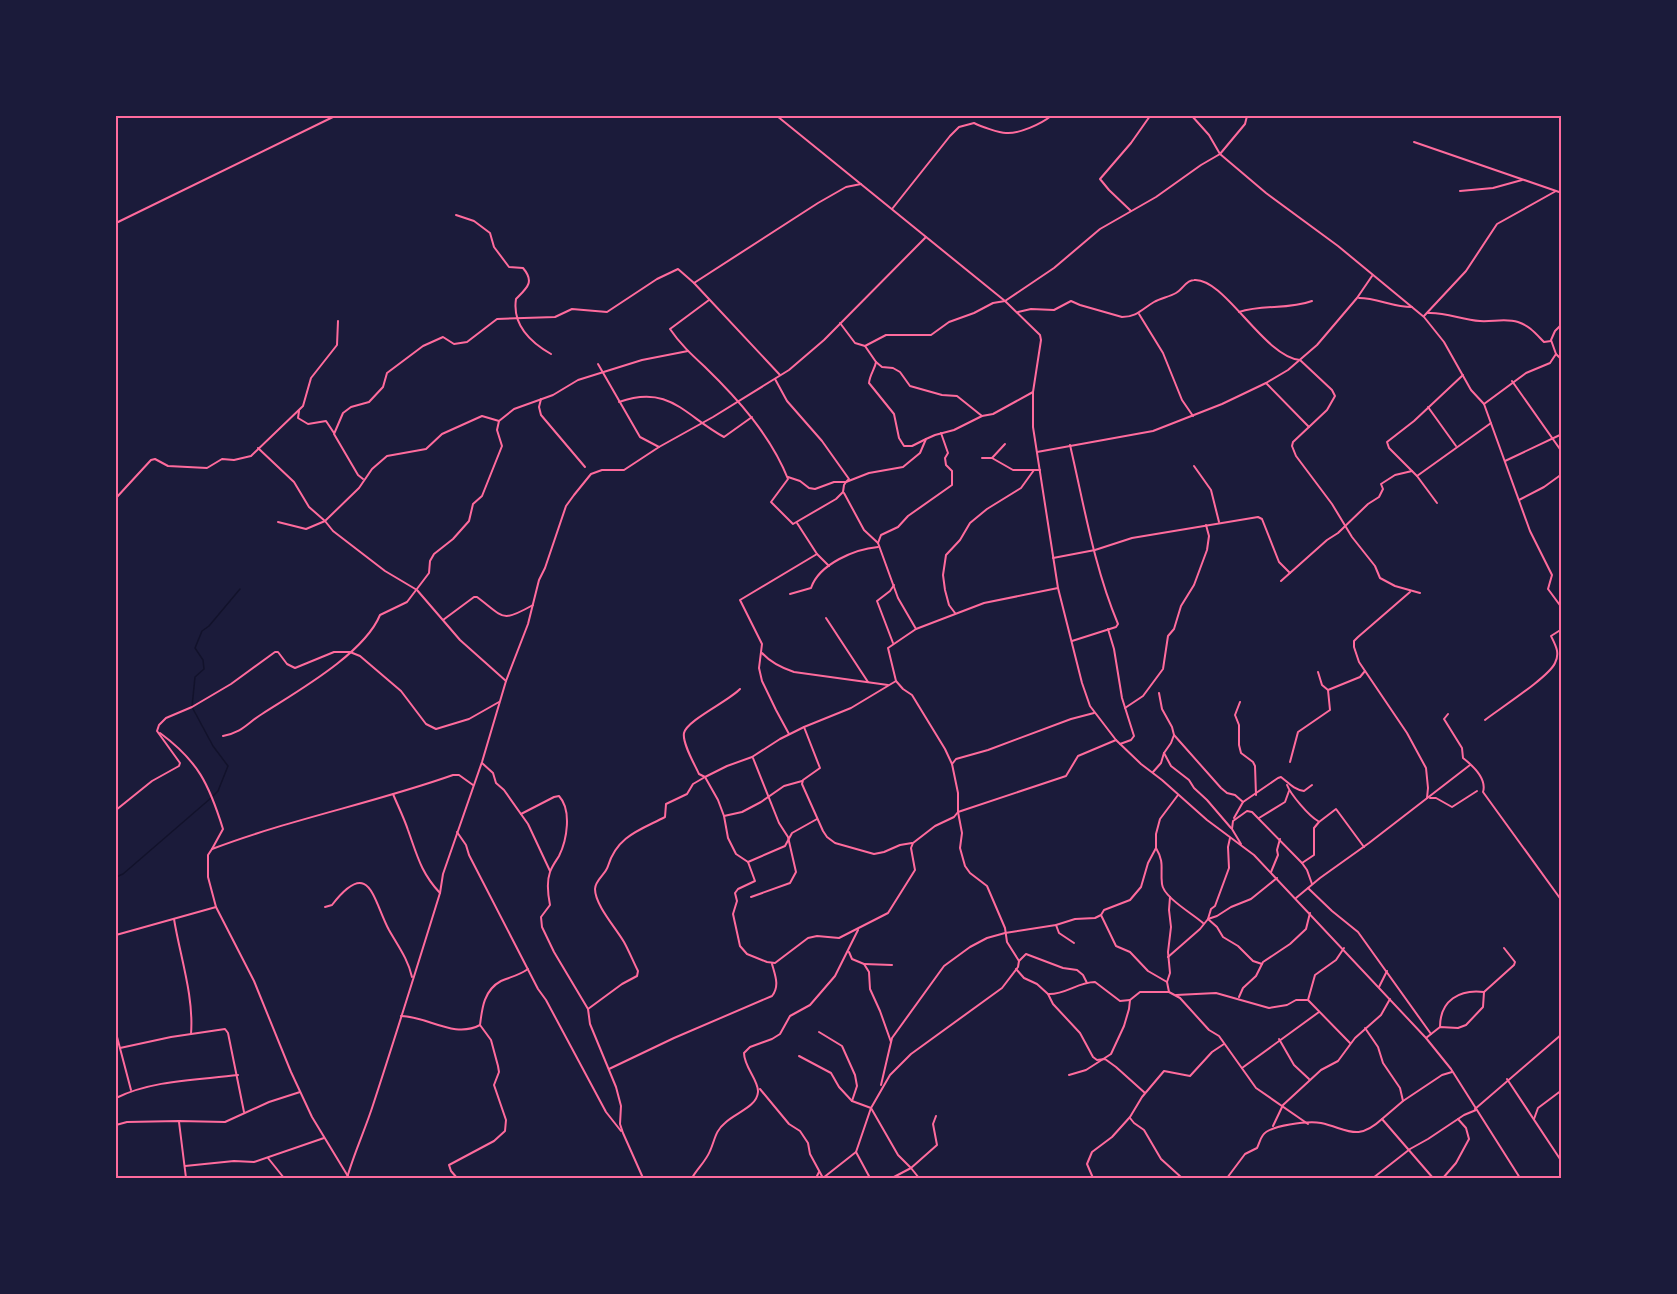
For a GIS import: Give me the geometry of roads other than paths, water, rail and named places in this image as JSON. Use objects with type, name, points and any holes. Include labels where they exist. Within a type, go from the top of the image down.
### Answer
[{"type":"street","points":[[116,223],[335,116]]},
{"type":"street","points":[[777,116],[1005,301],[1041,337],[1033,392],[1033,427],[1058,588],[1083,689],[1094,713],[1116,740],[1141,764],[1271,872],[1344,948],[1426,1038],[1452,1072],[1520,1179]]},
{"type":"street","points":[[892,209],[950,135],[959,128],[974,123],[1006,133],[1026,130],[1051,116]]},
{"type":"street","points":[[1131,211],[1100,179],[1150,116]]},
{"type":"street","points":[[1192,116],[1209,135],[1220,154],[1266,193],[1338,246],[1372,276],[1424,316],[1444,342],[1478,399],[1484,404],[1530,531],[1551,574],[1548,589],[1562,608]]},
{"type":"street","points":[[865,346],[886,335],[932,335],[949,322],[993,303],[1005,301],[1054,268],[1100,229],[1156,197],[1220,154],[1245,124],[1247,116]]},
{"type":"street","points":[[1414,142],[1562,193]]},
{"type":"street","points":[[1460,191],[1492,188],[1524,179]]},
{"type":"street","points":[[694,283],[818,203],[846,187],[861,184]]},
{"type":"street","points":[[1424,316],[1474,262],[1479,250],[1497,225],[1556,191]]},
{"type":"street","points":[[456,215],[474,221],[490,233],[494,247],[509,267],[523,268],[527,272],[530,283],[516,299],[517,319],[534,345],[551,354]]},
{"type":"street","points":[[348,1177],[440,893],[443,874],[482,762],[506,681],[534,605],[539,580],[566,506],[591,474],[602,470],[624,470],[639,462],[659,447],[738,402],[801,361],[926,237]]},
{"type":"street","points":[[334,434],[343,413],[351,407],[369,402],[382,387],[387,373],[423,346],[443,337],[454,344],[467,342],[497,320],[555,317],[572,309],[607,312],[657,279],[678,269],[694,283],[780,376]]},
{"type":"street","points":[[1037,452],[1153,431],[1193,416],[1266,383],[1300,360],[1317,345],[1357,298],[1372,276]]},
{"type":"street","points":[[1018,312],[1031,309],[1054,310],[1071,301],[1122,317],[1139,314],[1153,302],[1176,293],[1186,283],[1195,279],[1215,288],[1276,349],[1293,359],[1300,360],[1332,390],[1335,396],[1330,406],[1292,444],[1296,456],[1330,500],[1345,526],[1375,566],[1380,578],[1386,583],[1420,593]]},
{"type":"street","points":[[1357,298],[1372,298],[1402,307],[1412,307]]},
{"type":"street","points":[[709,300],[670,329],[688,351],[752,417],[788,477],[788,482],[771,502],[791,522],[797,523],[836,500],[849,479],[822,441],[787,401],[775,379]]},
{"type":"street","points":[[1239,312],[1255,308],[1296,306],[1312,301]]},
{"type":"street","points":[[1428,313],[1443,313],[1480,321],[1510,320],[1528,326],[1544,342],[1551,340]]},
{"type":"street","points":[[1139,314],[1163,353],[1182,400],[1193,416]]},
{"type":"street","points":[[116,498],[151,460],[157,460],[168,466],[207,468],[222,459],[234,460],[250,456],[299,411],[305,402],[311,378],[337,345],[338,321]]},
{"type":"street","points":[[840,323],[855,343],[865,346],[876,362],[882,367],[893,368],[900,372],[910,386],[942,395],[957,396],[982,416]]},
{"type":"street","points":[[1562,324],[1555,331],[1551,340],[1556,354],[1562,360]]},
{"type":"street","points":[[223,736],[249,726],[261,714],[296,693],[350,652],[376,626],[380,615],[407,602],[429,573],[430,561],[434,554],[459,533],[469,521],[473,504],[482,496],[502,446],[497,430],[499,421],[514,409],[557,393],[578,380],[642,360],[688,351]]},
{"type":"street","points":[[1484,404],[1512,381],[1550,363],[1556,354]]},
{"type":"street","points":[[876,362],[869,383],[894,414],[899,438],[904,446],[912,446],[941,433],[954,430],[982,416],[993,414],[1033,392]]},
{"type":"street","points":[[598,364],[639,437],[659,447]]},
{"type":"street","points":[[1437,503],[1417,476],[1389,448],[1388,442],[1463,375]]},
{"type":"street","points":[[1512,381],[1562,452]]},
{"type":"street","points":[[1266,383],[1309,428]]},
{"type":"street","points":[[619,402],[658,396],[672,402],[724,437],[752,417]]},
{"type":"street","points":[[541,399],[539,407],[541,415],[585,467]]},
{"type":"street","points":[[1428,407],[1457,447]]},
{"type":"street","points":[[299,411],[298,418],[308,424],[326,421],[358,475],[363,479]]},
{"type":"street","points":[[278,522],[306,529],[325,521],[359,488],[363,479],[387,456],[426,449],[442,434],[482,416],[499,421]]},
{"type":"street","points":[[1417,476],[1491,423]]},
{"type":"street","points":[[916,629],[898,598],[878,543],[881,536],[898,527],[908,516],[952,485],[952,471],[946,465],[945,458],[948,453],[941,433]]},
{"type":"street","points":[[1505,462],[1562,434]]},
{"type":"street","points":[[788,477],[815,489],[834,482],[846,482],[869,472],[903,467],[920,453],[926,439]]},
{"type":"street","points":[[992,458],[1005,444]]},
{"type":"street","points":[[1070,445],[1079,493],[1107,598],[1118,624],[1118,626],[1072,641]]},
{"type":"street","points":[[258,448],[294,482],[309,507],[333,531],[356,550],[417,590],[460,639],[506,681]]},
{"type":"street","points":[[982,458],[992,458],[1013,470],[1040,470]]},
{"type":"street","points":[[1194,466],[1211,490],[1219,522]]},
{"type":"street","points":[[955,613],[949,605],[945,590],[943,575],[946,555],[960,540],[963,531],[970,523],[987,509],[1022,488],[1035,470]]},
{"type":"street","points":[[1281,581],[1378,497],[1383,489],[1381,484],[1386,479],[1412,471]]},
{"type":"street","points":[[1519,500],[1524,495],[1544,487],[1562,474]]},
{"type":"street","points":[[843,492],[864,530],[878,543]]},
{"type":"street","points":[[1053,558],[1095,550],[1132,538],[1258,517],[1262,519],[1279,562],[1290,573]]},
{"type":"street","points":[[797,523],[817,554],[828,566]]},
{"type":"street","points":[[1125,708],[1143,696],[1163,669],[1168,636],[1174,629],[1181,606],[1194,585],[1207,550],[1209,536],[1206,525]]},
{"type":"street","points":[[790,594],[812,588],[814,578],[845,556],[878,547]]},
{"type":"street","points":[[789,734],[762,681],[759,668],[762,644],[740,600],[817,554]]},
{"type":"street","points":[[893,643],[877,601],[894,585]]},
{"type":"street","points":[[1019,961],[1007,942],[987,886],[970,873],[965,866],[960,848],[962,833],[952,764],[912,695],[896,681],[887,651],[893,643],[916,629],[955,613],[984,603],[1058,588]]},
{"type":"street","points":[[1410,591],[1354,641],[1356,655],[1365,671],[1381,692],[1422,758],[1428,779],[1427,798]]},
{"type":"street","points":[[443,620],[474,597],[501,616],[512,616],[534,605]]},
{"type":"street","points":[[826,618],[867,682]]},
{"type":"street","points":[[1108,629],[1125,708],[1134,736],[1131,740],[1120,744]]},
{"type":"street","points":[[1485,720],[1554,665],[1558,650],[1551,636],[1562,629]]},
{"type":"street","points":[[157,730],[166,718],[192,707],[231,684],[275,652],[280,653],[287,664],[295,668],[329,653],[350,652],[360,656],[401,691],[426,724],[436,729],[469,719],[500,702]]},
{"type":"street","points":[[761,652],[768,660],[794,672],[888,685]]},
{"type":"street","points":[[1360,677],[1365,671]]},
{"type":"street","points":[[1290,762],[1298,732],[1330,710],[1328,690],[1322,685],[1318,672]]},
{"type":"street","points":[[1328,690],[1360,677],[1370,678]]},
{"type":"street","points":[[588,1009],[637,976],[638,971],[597,899],[595,889],[599,878],[608,867],[609,859],[623,839],[665,817],[666,804],[687,794],[693,784],[705,777],[752,757],[789,734],[851,708],[896,681]]},
{"type":"street","points":[[740,689],[691,723],[684,732],[685,741],[699,774],[705,777],[718,800],[730,843],[736,854],[748,862],[755,880],[735,893],[737,901],[733,914],[736,932],[740,946],[747,954],[772,964],[808,938],[817,936],[835,939],[888,913],[913,876],[915,870],[911,848],[913,843]]},
{"type":"street","points":[[1159,693],[1162,709],[1174,735],[1221,788],[1243,802]]},
{"type":"street","points":[[1240,702],[1235,715],[1239,725],[1239,746],[1241,753],[1253,762],[1256,795]]},
{"type":"street","points":[[952,764],[956,759],[1094,713]]},
{"type":"street","points":[[1448,714],[1443,719],[1462,748],[1463,758],[1471,764],[1484,782],[1483,792],[1562,901]]},
{"type":"street","points":[[724,816],[742,812],[770,797],[784,786],[803,780],[820,768],[804,727]]},
{"type":"street","points":[[116,810],[152,781],[179,766],[177,757],[157,730]]},
{"type":"street","points":[[157,730],[176,745],[209,786],[222,829],[208,855],[208,877],[216,907],[254,981],[300,1092],[348,1177]]},
{"type":"street","points":[[1153,772],[1161,763],[1174,735]]},
{"type":"street","points":[[803,780],[802,784],[827,837],[835,843],[874,854],[913,843],[935,826],[950,820],[958,812],[1066,776],[1078,756],[1116,740]]},
{"type":"street","points":[[1164,753],[1172,766],[1207,800],[1232,829],[1242,846]]},
{"type":"street","points":[[751,897],[790,882],[796,872],[788,837],[779,823],[752,757]]},
{"type":"street","points":[[482,762],[493,773],[496,783],[504,790],[528,824],[550,871]]},
{"type":"street","points":[[1296,898],[1471,764]]},
{"type":"street","points":[[212,849],[308,817],[453,775],[459,774],[473,785]]},
{"type":"street","points":[[1232,829],[1233,821],[1243,802],[1281,777],[1312,818],[1318,822]]},
{"type":"street","points":[[1287,785],[1304,791],[1312,785]]},
{"type":"street","points":[[1259,818],[1285,802],[1289,790]]},
{"type":"street","points":[[1427,798],[1436,798],[1452,807],[1476,791]]},
{"type":"street","points":[[393,794],[425,875],[440,893]]},
{"type":"street","points":[[881,1088],[891,1042],[902,1022],[920,1001],[944,966],[976,944],[1005,933],[1056,925],[1075,919],[1087,920],[1101,915],[1104,910],[1130,900],[1142,887],[1146,869],[1156,848],[1156,834],[1160,819],[1179,794]]},
{"type":"street","points":[[521,814],[554,797],[559,796],[562,799],[567,823],[563,846],[550,871],[547,885],[550,905],[541,917],[542,927],[588,1009],[590,1024],[609,1069],[621,1106],[620,1124],[643,1179]]},
{"type":"street","points":[[1302,863],[1314,855],[1314,828],[1318,822],[1336,809],[1364,847]]},
{"type":"street","points":[[1233,821],[1247,811],[1252,812],[1302,863],[1312,884]]},
{"type":"street","points":[[748,862],[784,846],[792,833],[817,819]]},
{"type":"street","points":[[457,832],[466,844],[469,855],[528,969],[606,1112],[623,1133]]},
{"type":"street","points":[[1208,919],[1210,909],[1215,906],[1229,868],[1230,837]]},
{"type":"street","points":[[1271,872],[1278,855],[1280,839]]},
{"type":"street","points":[[1156,848],[1162,858],[1161,886],[1170,897],[1203,923]]},
{"type":"street","points":[[1168,957],[1208,919],[1251,899],[1277,878]]},
{"type":"street","points":[[325,907],[332,905],[341,892],[350,886],[362,884],[368,886],[373,892],[388,929],[409,962],[412,980]]},
{"type":"street","points":[[1308,888],[1354,928],[1431,1034]]},
{"type":"street","points":[[1169,992],[1167,982],[1170,973],[1168,957],[1171,927],[1170,897]]},
{"type":"street","points":[[116,935],[216,907]]},
{"type":"street","points":[[1238,998],[1243,988],[1256,976],[1262,964],[1306,929],[1310,913]]},
{"type":"street","points":[[1101,915],[1116,946],[1130,952],[1148,971],[1167,982]]},
{"type":"street","points":[[174,919],[190,998],[191,1034]]},
{"type":"street","points":[[1208,919],[1223,937],[1238,946],[1253,961],[1262,964]]},
{"type":"street","points":[[1056,925],[1059,933],[1074,943]]},
{"type":"street","points":[[859,928],[835,976],[810,1005],[790,1017],[780,1034],[750,1047],[744,1053],[744,1060],[758,1087],[789,1124],[800,1131],[808,1143],[823,1178],[856,1152],[871,1108],[890,1075],[907,1057],[1002,988],[1026,954],[1058,967],[1077,970],[1087,983]]},
{"type":"street","points":[[1308,1000],[1315,975],[1336,960],[1344,948]]},
{"type":"street","points":[[1426,1038],[1440,1027],[1458,1029],[1466,1025],[1483,1006],[1484,993],[1514,965],[1515,962],[1504,948]]},
{"type":"street","points":[[849,952],[856,962],[892,965]]},
{"type":"street","points":[[609,1069],[772,996],[777,983],[772,964]]},
{"type":"street","points":[[864,964],[869,972],[870,989],[891,1042]]},
{"type":"street","points":[[458,1179],[449,1165],[494,1141],[504,1131],[506,1120],[494,1085],[499,1072],[498,1066],[490,1040],[480,1025],[485,998],[501,981],[516,977],[528,969]]},
{"type":"street","points":[[1016,969],[1024,978],[1037,984],[1048,994],[1053,1004],[1080,1033],[1093,1057],[1097,1060],[1105,1059],[1145,1093]]},
{"type":"street","points":[[1379,987],[1387,971]]},
{"type":"street","points":[[1048,994],[1057,994],[1095,982],[1120,1001],[1130,1000],[1140,992],[1169,992],[1180,998],[1209,1030],[1219,1036],[1256,1088],[1308,1124]]},
{"type":"street","points":[[1174,996],[1212,992],[1269,1008],[1287,1005],[1296,1000],[1308,1000],[1350,1043]]},
{"type":"street","points":[[1440,1027],[1442,1010],[1455,996],[1465,992],[1484,993]]},
{"type":"street","points":[[1227,1179],[1245,1154],[1257,1148],[1263,1135],[1273,1127],[1282,1107],[1309,1079],[1338,1061],[1350,1043],[1381,1015],[1390,999]]},
{"type":"street","points":[[1069,1075],[1086,1070],[1111,1054],[1124,1026],[1130,1000]]},
{"type":"street","points":[[1242,1068],[1319,1012]]},
{"type":"street","points":[[401,1016],[411,1016],[425,1023],[453,1028],[480,1025]]},
{"type":"street","points":[[1365,1028],[1377,1047],[1383,1063],[1400,1088],[1403,1101]]},
{"type":"street","points":[[120,1048],[225,1029],[238,1076],[244,1112]]},
{"type":"street","points":[[819,1032],[842,1046],[855,1075],[857,1086],[852,1101]]},
{"type":"street","points":[[116,1033],[131,1090]]},
{"type":"street","points":[[1373,1179],[1410,1149],[1476,1109],[1507,1079],[1560,1035],[1562,1040]]},
{"type":"street","points":[[1279,1039],[1294,1065],[1309,1079]]},
{"type":"street","points":[[1093,1179],[1087,1164],[1089,1157],[1130,1117],[1145,1093],[1164,1071],[1190,1076],[1212,1052],[1224,1044]]},
{"type":"street","points":[[799,1056],[831,1073],[839,1088],[852,1101],[871,1108],[898,1155],[919,1179]]},
{"type":"street","points":[[1273,1127],[1320,1123],[1347,1132],[1359,1132],[1375,1125],[1403,1101],[1442,1075],[1452,1072]]},
{"type":"street","points":[[116,1098],[131,1090],[238,1076]]},
{"type":"street","points":[[1507,1079],[1562,1162]]},
{"type":"street","points":[[692,1179],[710,1151],[717,1130],[727,1120],[754,1102],[758,1095],[758,1087]]},
{"type":"street","points":[[1534,1119],[1538,1108],[1562,1090]]},
{"type":"street","points":[[116,1125],[127,1122],[225,1122],[244,1112],[300,1092]]},
{"type":"street","points":[[891,1179],[911,1168],[937,1145],[933,1124],[936,1116]]},
{"type":"street","points":[[1130,1117],[1144,1130],[1161,1159],[1182,1179]]},
{"type":"street","points":[[1382,1119],[1410,1149],[1433,1179]]},
{"type":"street","points":[[1443,1179],[1456,1163],[1469,1138],[1466,1128],[1458,1119]]},
{"type":"street","points":[[179,1121],[186,1179]]},
{"type":"street","points":[[185,1166],[234,1161],[254,1162],[324,1138]]},
{"type":"street","points":[[856,1152],[870,1179]]},
{"type":"street","points":[[268,1158],[284,1179]]},
{"type":"street","points":[[816,1179],[819,1172]]},
{"type":"waterway","points":[[116,877],[123,874],[218,791],[228,766],[213,746],[192,707],[195,677],[204,669],[203,660],[195,648],[202,631],[209,626],[240,589]]}]
